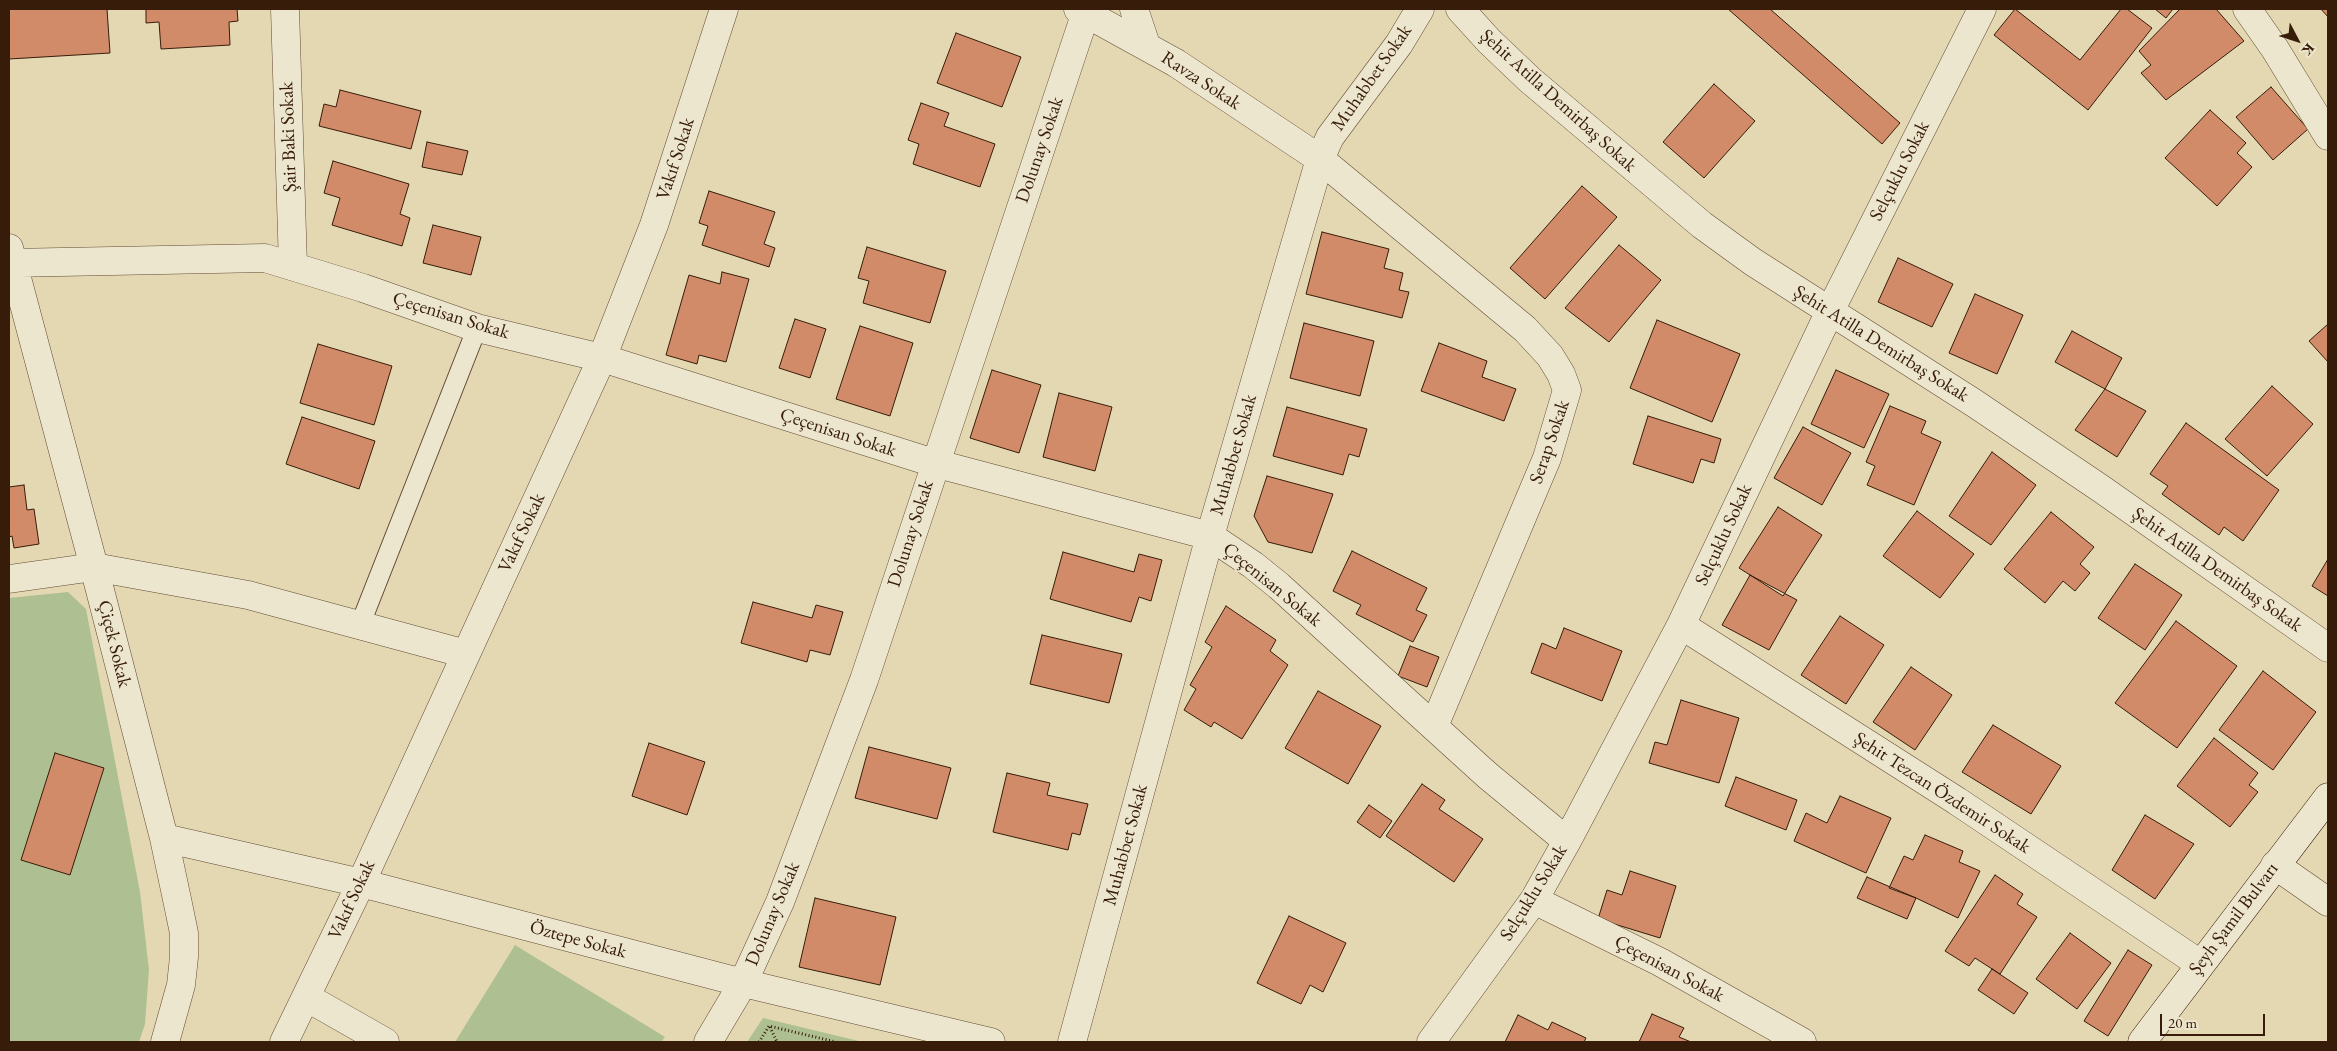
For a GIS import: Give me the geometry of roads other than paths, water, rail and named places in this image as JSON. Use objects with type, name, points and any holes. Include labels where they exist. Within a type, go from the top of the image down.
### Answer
[{"type":"street","name":"Şair Baki Sokak","points":[[285,9],[293,266]]},
{"type":"street","name":"Vakıf Sokak","points":[[284,1042],[361,883],[602,358],[654,224],[724,9]]},
{"type":"street","points":[[1134,9],[1146,45]]},
{"type":"street","name":"Muhabbet Sokak","points":[[1072,1042],[1210,536],[1320,159],[1330,137],[1399,44],[1420,9]]},
{"type":"street","name":"Şehit Atilla Demirbaş Sokak","points":[[1460,9],[1489,41],[1530,80],[1660,192],[1752,262],[1974,403],[2328,648]]},
{"type":"street","name":"Selçuklu Sokak","points":[[1432,1042],[1534,900],[1567,841],[1681,625],[1830,311],[1982,9]]},
{"type":"street","points":[[2247,9],[2275,50],[2328,136]]},
{"type":"street","name":"Ravza Sokak","points":[[1082,11],[1146,45],[1320,159]]},
{"type":"street","name":"Dolunay Sokak","points":[[708,1042],[743,983],[780,902],[864,680],[1082,11]]},
{"type":"street","name":"Serap Sokak","points":[[1320,159],[1524,329],[1550,356],[1561,374],[1567,390],[1547,458],[1434,726]]},
{"type":"street","name":"Çeçenisan Sokak","points":[[10,258],[265,258],[477,328],[602,358],[934,463],[1210,536],[1254,565],[1279,586],[1488,775],[1567,841]]},
{"type":"street","name":"Çiçek Sokak","points":[[10,258],[94,567],[164,838],[182,924],[184,957],[181,985],[165,1042]]},
{"type":"street","points":[[9,579],[94,567],[248,596],[466,654]]},
{"type":"street","name":"Şehit Tezcan Özdemir Sokak","points":[[1681,625],[1957,801],[2200,964]]},
{"type":"street","name":"Şeyh Şamil Bulvarı","points":[[2142,1042],[2328,797]]},
{"type":"street","name":"Öztepe Sokak","points":[[164,838],[361,883],[743,983],[991,1042]]},
{"type":"street","points":[[2275,865],[2328,902]]},
{"type":"street","name":"Çeçenisan Sokak","points":[[1534,900],[1660,962],[1802,1042]]},
{"type":"street","points":[[306,997],[385,1042]]},
{"type":"lane","points":[[360,625],[477,328]]}]
